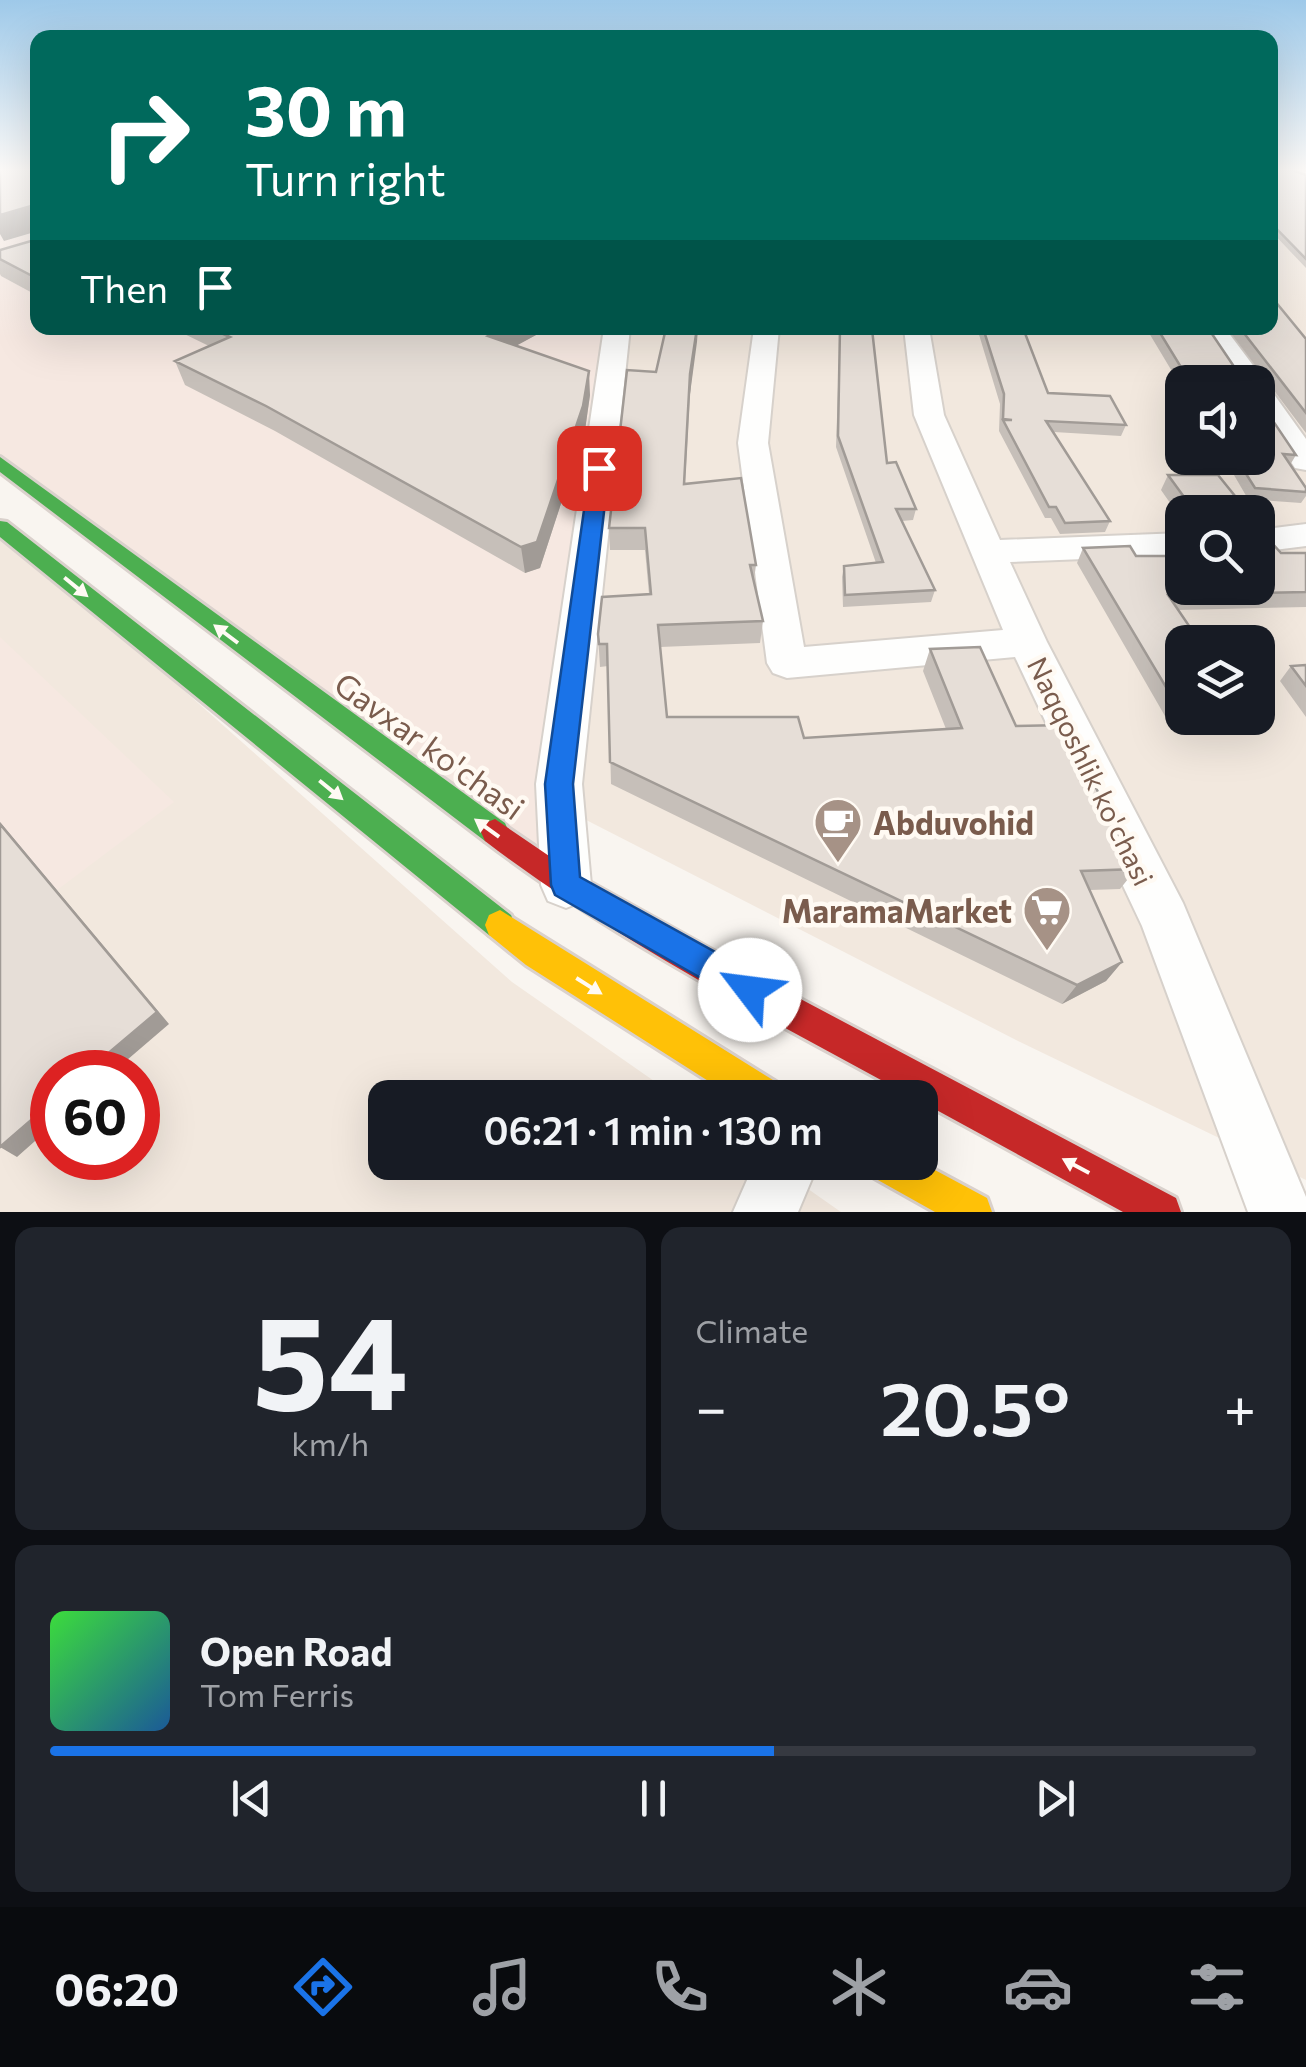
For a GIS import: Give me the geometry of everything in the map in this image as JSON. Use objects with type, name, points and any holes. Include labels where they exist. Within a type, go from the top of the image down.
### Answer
[{"type":"main road","name":"Gavxar ko'chasi","points":[[0,463],[566,885],[781,1007],[1162,1212]]},
{"type":"main road","points":[[0,527],[537,954],[739,1080]]},
{"type":"main road","points":[[915,1180],[973,1212]]},
{"type":"street","points":[[566,885],[559,784],[617,335]]},
{"type":"street","points":[[765,335],[752,443],[787,663],[1026,642]]},
{"type":"street","name":"Naqqoshlik ko'chasi","points":[[917,335],[929,415],[1026,642],[1164,920],[1280,1212]]},
{"type":"street","points":[[1217,335],[1239,365]]},
{"type":"street","points":[[1275,416],[1306,461]]},
{"type":"street","points":[[1275,539],[1306,535]]},
{"type":"street","points":[[986,552],[1165,545]]},
{"type":"street","points":[[764,1212],[779,1180]]},
{"type":"shaded area","points":[[0,227],[14,227],[30,295],[30,335],[1278,335],[1278,227],[1306,227],[1306,1180],[1018,1041],[508,780],[0,443]]},
{"type":"shaded area","points":[[0,227],[30,227],[30,335],[616,335],[559,784],[566,885],[0,463]]},
{"type":"shaded area","points":[[0,527],[512,982],[653,1080],[368,1080],[368,1180],[795,1180],[841,1212],[0,1212]]},
{"type":"shaded area","points":[[0,637],[174,802],[0,933]]},
{"type":"building","points":[[1278,227],[1306,227],[1306,259],[1278,230]]},
{"type":"building","points":[[30,241],[30,275],[0,259],[0,250]]},
{"type":"building","points":[[1278,305],[1306,339],[1306,413],[1275,373],[1275,365],[1269,365],[1245,335],[1278,335]]},
{"type":"building","points":[[226,335],[490,335],[589,371],[583,406],[537,542],[521,547],[266,406],[175,361],[230,337]]},
{"type":"building","points":[[664,335],[696,335],[684,484],[741,478],[756,565],[750,565],[763,621],[658,625],[667,717],[798,717],[804,738],[962,728],[930,649],[980,647],[1016,726],[1065,725],[1136,869],[1081,871],[1122,962],[1077,985],[610,762],[607,644],[599,644],[598,634],[602,597],[651,594],[645,528],[609,528],[627,370],[656,372]]},
{"type":"building","points":[[840,335],[873,335],[887,463],[896,462],[916,509],[896,509],[935,590],[845,595],[844,566],[883,562],[838,436]]},
{"type":"building","points":[[985,335],[1026,335],[1048,393],[1110,396],[1126,425],[1046,421],[1110,521],[1065,523],[1056,507],[1049,507],[1003,420],[1012,420],[1003,419],[1004,394]]},
{"type":"building","points":[[1161,335],[1213,335],[1233,365],[1180,365]]},
{"type":"building","points":[[1275,424],[1296,455],[1283,454],[1306,492],[1255,488],[1247,475],[1275,475]]},
{"type":"building","points":[[1168,475],[1218,475],[1234,495],[1183,495]]},
{"type":"building","points":[[1130,546],[1136,556],[1165,556],[1165,605],[1175,605],[1188,625],[1165,625],[1165,685],[1083,548]]},
{"type":"building","points":[[1275,546],[1281,553],[1306,553],[1306,592],[1275,593]]},
{"type":"building","points":[[1306,665],[1306,686],[1291,666]]},
{"type":"building","points":[[0,824],[157,1012],[112,1050],[30,1050],[30,1121],[0,1147]]},
{"type":"traffic: fast","points":[[0,463],[495,832]]},
{"type":"traffic: fast","points":[[0,527],[500,925]]},
{"type":"traffic: slow","points":[[500,925],[537,954],[739,1080]]},
{"type":"traffic: slow","points":[[915,1180],[973,1212]]},
{"type":"traffic: jam","points":[[495,832],[566,885],[781,1007],[1162,1212]]},
{"type":"place","name":"Abduvohid","points":[[838,864]]},
{"type":"place","name":"MaramaMarket","points":[[1047,952]]},
{"type":"route","points":[[599,468],[559,784],[566,885],[750,990]]}]
